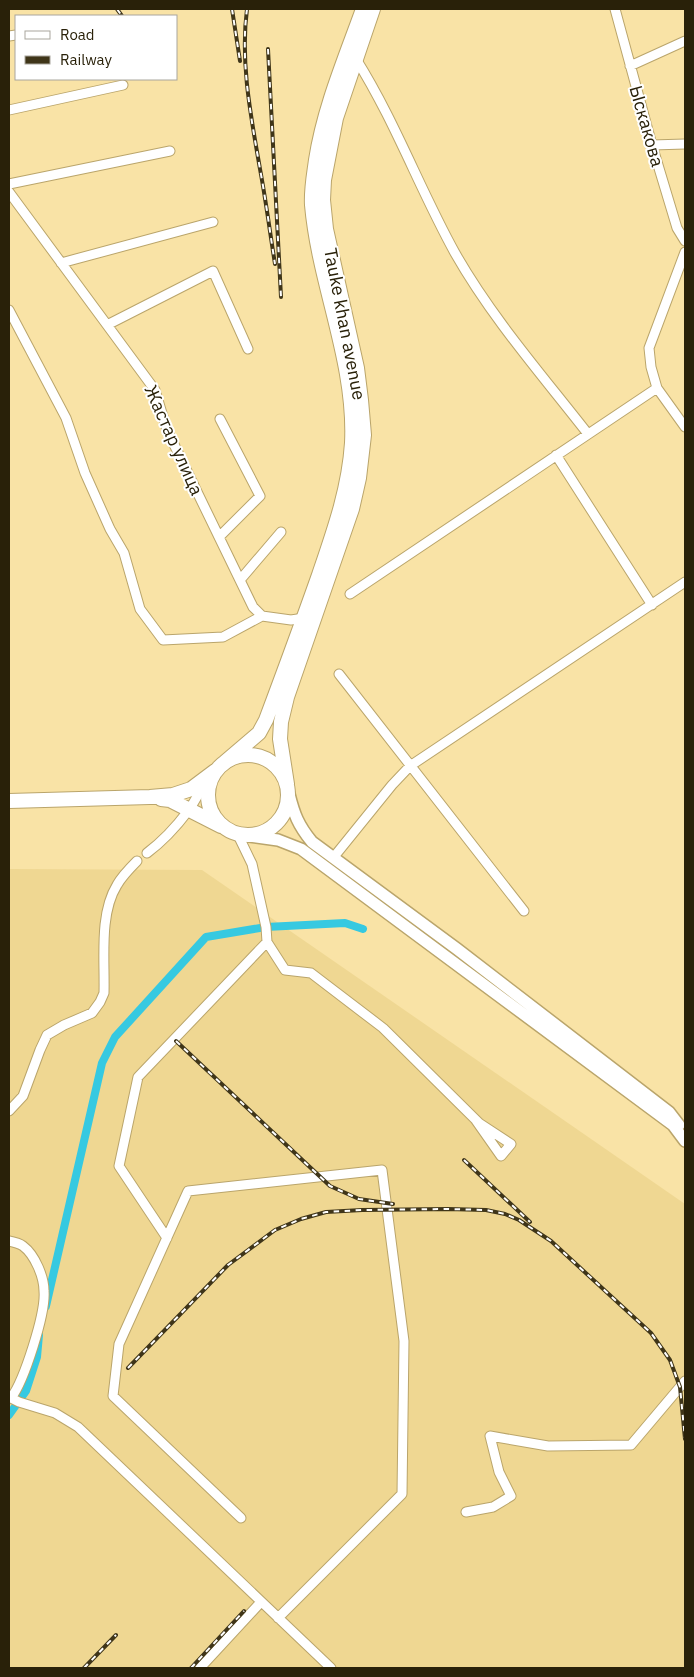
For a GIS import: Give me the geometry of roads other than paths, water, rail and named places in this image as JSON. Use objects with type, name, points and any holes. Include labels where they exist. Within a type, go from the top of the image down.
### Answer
[{"type":"main road","name":"Tauke khan avenue","points":[[288,789],[280,740],[282,696],[304,618],[339,517],[348,477],[352,442],[351,406],[347,374],[316,234],[312,204],[313,182],[363,9]]},
{"type":"main road","name":"Tauke khan avenue","points":[[150,797],[173,795],[191,789],[218,769],[259,733],[282,696],[352,509],[359,478],[364,435],[357,368],[326,229],[323,200],[331,116],[356,59],[373,9]]},
{"type":"main road","points":[[288,789],[286,810],[278,823],[265,833],[238,833],[217,820],[210,808],[208,795],[210,781],[218,769],[239,756],[254,755],[269,760],[280,771],[288,789],[294,816],[312,842],[458,949],[669,1112],[684,1128]]},
{"type":"main road","points":[[9,801],[150,797],[170,800],[238,833],[278,840],[301,849],[673,1125],[685,1141]]},
{"type":"street","name":"Ыскакова","points":[[615,9],[677,228],[685,241]]},
{"type":"street","points":[[630,66],[685,41]]},
{"type":"street","points":[[356,59],[373,86],[455,252],[480,294],[588,434]]},
{"type":"street","points":[[9,110],[123,85]]},
{"type":"street","points":[[652,145],[685,144]]},
{"type":"street","points":[[9,184],[170,151]]},
{"type":"street","name":"Жастар улица","points":[[9,192],[155,390],[167,430],[253,607],[262,616]]},
{"type":"street","points":[[61,263],[213,222]]},
{"type":"street","points":[[685,252],[649,348],[651,368],[657,388],[685,427]]},
{"type":"street","points":[[107,325],[213,271],[248,349]]},
{"type":"street","points":[[9,310],[66,418],[85,473],[110,529],[124,553],[140,609],[163,640],[223,637],[262,616],[291,620],[304,618]]},
{"type":"street","points":[[350,594],[657,388]]},
{"type":"street","points":[[219,537],[260,496],[220,419]]},
{"type":"street","points":[[556,456],[652,605]]},
{"type":"street","points":[[240,580],[281,532]]},
{"type":"street","points":[[333,858],[392,785],[410,766],[685,582]]},
{"type":"street","points":[[339,674],[524,911]]},
{"type":"street","points":[[147,853],[164,840],[189,810],[203,786],[218,769]]},
{"type":"street","points":[[238,833],[252,864],[266,927],[267,942],[284,970],[311,973],[383,1028],[475,1119]]},
{"type":"street","points":[[9,1111],[23,1096],[47,1035],[64,1025],[92,1013],[100,1002],[104,993],[105,920],[117,885],[137,861]]},
{"type":"street","points":[[167,1238],[119,1166],[138,1077],[267,942]]},
{"type":"street","points":[[241,1518],[113,1396],[119,1344],[188,1191],[382,1170],[404,1341],[402,1494],[278,1618]]},
{"type":"street","points":[[9,1240],[23,1246],[29,1252],[38,1270],[45,1293],[34,1343],[17,1390],[10,1397],[55,1413],[78,1427],[331,1668]]},
{"type":"street","points":[[466,1512],[493,1507],[512,1496],[499,1472],[490,1436],[548,1446],[631,1446],[685,1382]]},
{"type":"street","points":[[200,1668],[262,1602]]},
{"type":"waterway","points":[[46,1306],[102,1063],[115,1037],[206,937],[266,927],[345,923],[363,929]]},
{"type":"waterway","points":[[9,1415],[26,1391],[37,1357],[39,1335]]},
{"type":"railway","points":[[117,9],[121,15]]},
{"type":"railway","points":[[232,9],[240,61]]},
{"type":"railway","points":[[247,9],[245,49],[248,89],[275,264]]},
{"type":"railway","points":[[268,49],[281,297]]},
{"type":"railway","points":[[176,1041],[330,1186],[359,1199],[393,1204]]},
{"type":"railway","points":[[464,1160],[530,1222]]},
{"type":"railway","points":[[128,1368],[228,1265],[275,1230],[301,1219],[326,1212],[362,1210],[486,1210],[505,1214],[519,1220],[551,1241],[651,1333],[670,1360],[680,1387],[685,1439]]},
{"type":"railway","points":[[191,1668],[244,1611]]},
{"type":"railway","points":[[84,1668],[116,1635]]}]
